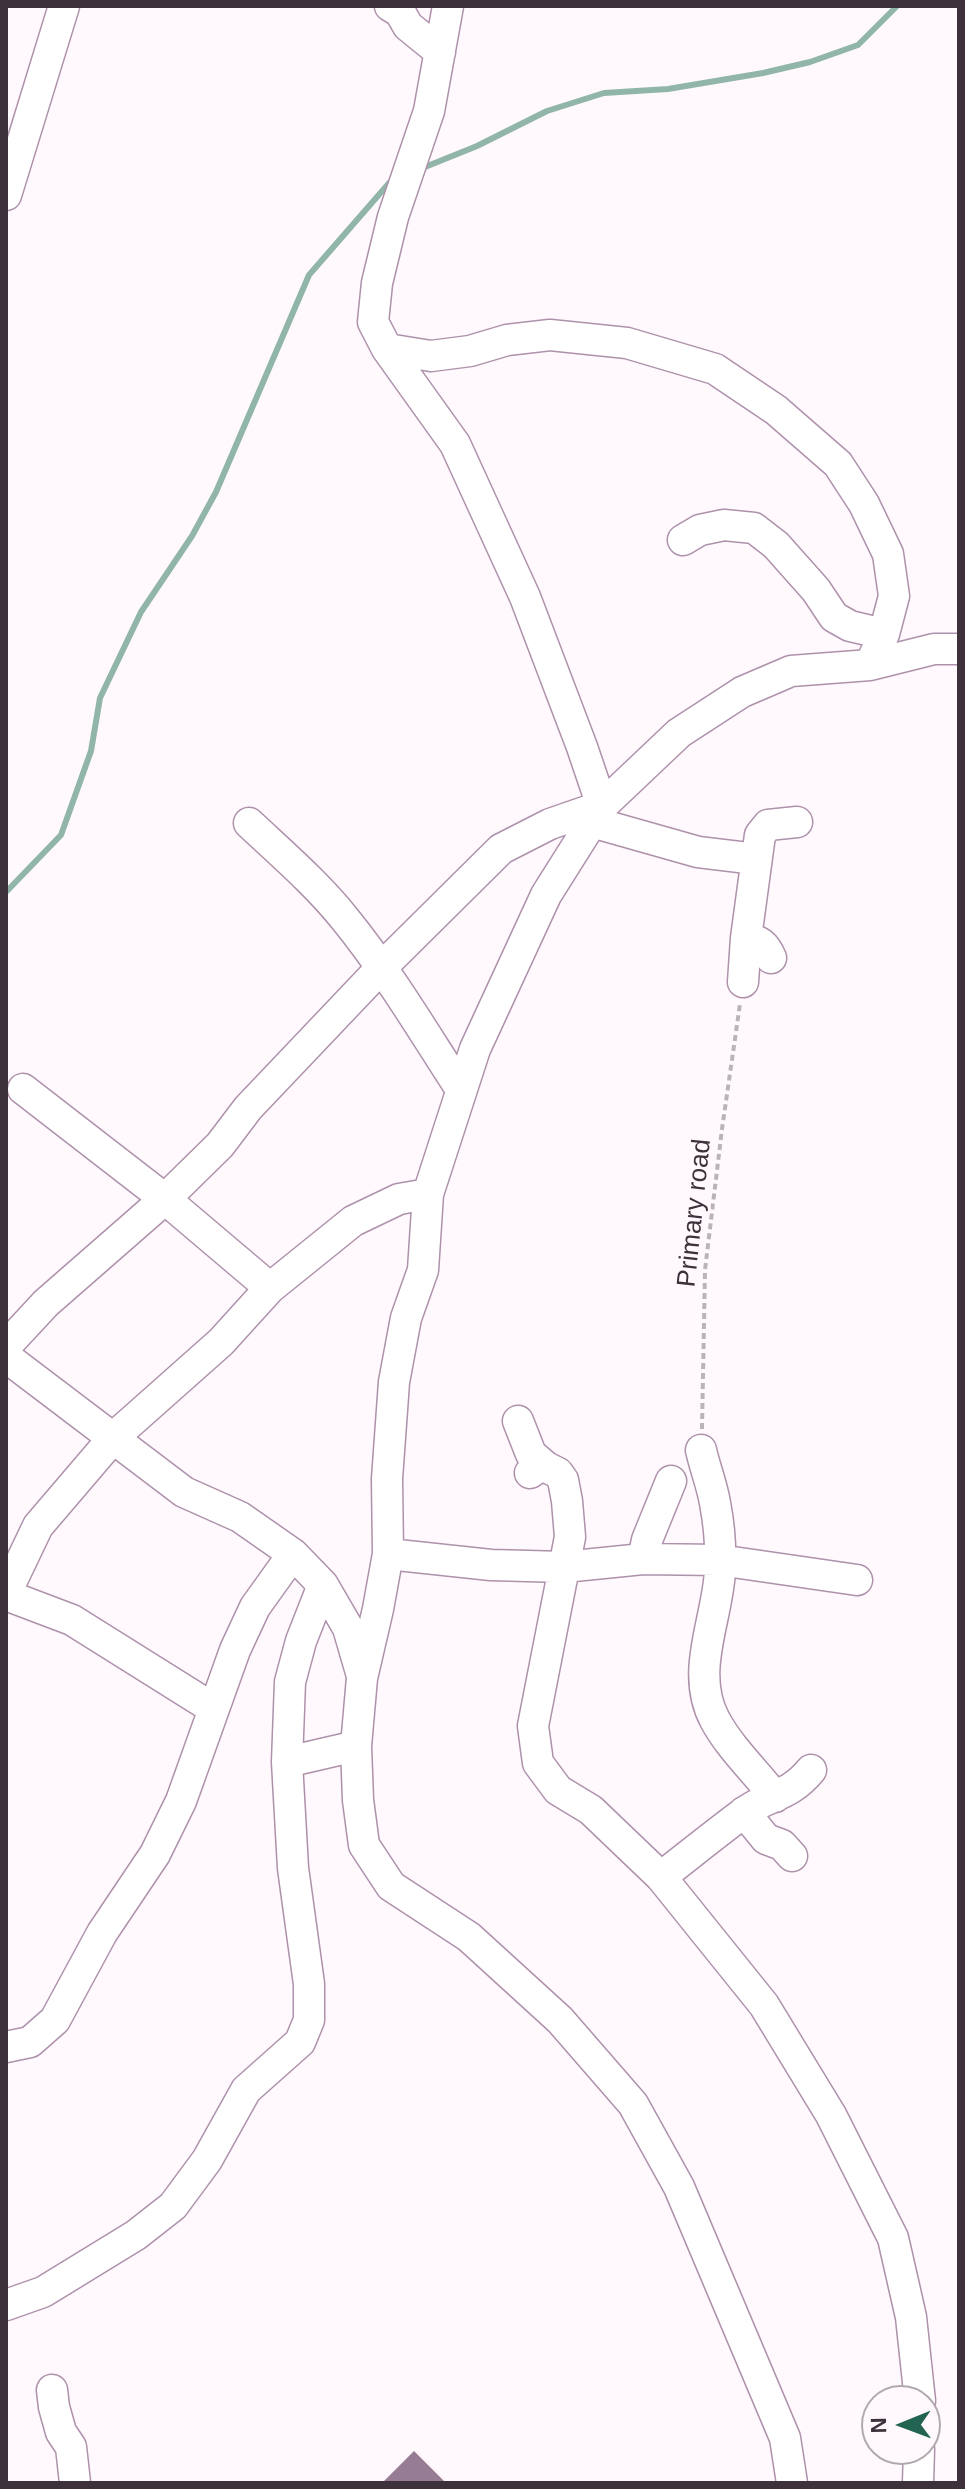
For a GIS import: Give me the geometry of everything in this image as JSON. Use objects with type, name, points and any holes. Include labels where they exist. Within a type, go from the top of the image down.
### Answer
[{"type":"street","points":[[6,195],[64,6]]},
{"type":"street","points":[[390,6],[400,12],[408,26],[440,52]]},
{"type":"street","points":[[448,6],[429,111],[393,217],[377,283],[373,322],[387,349],[455,444],[525,597],[582,747],[597,814]]},
{"type":"street","points":[[387,349],[431,356],[470,351],[507,340],[550,335],[627,343],[715,369],[776,410],[838,464],[864,504],[888,554],[894,596],[884,634],[870,665]]},
{"type":"street","points":[[683,540],[700,530],[724,525],[754,528],[776,545],[816,590],[834,617],[850,626],[884,634]]},
{"type":"street","points":[[792,2483],[785,2438],[679,2187],[633,2104],[560,2020],[469,1937],[391,1886],[364,1845],[356,1746],[362,1678],[388,1554],[387,1479],[394,1382],[406,1318],[423,1270],[428,1194],[475,1049],[546,895],[597,814],[679,733],[742,692],[791,671],[870,665],[934,649],[959,649]]},
{"type":"street","points":[[6,1346],[46,1303],[165,1199],[220,1145],[248,1108],[382,967],[501,849],[550,824],[597,814],[763,875]]},
{"type":"street","points":[[743,982],[746,938],[763,875],[760,835],[768,825],[797,822]]},
{"type":"street","points":[[249,823],[308,878],[344,918],[382,967],[460,1088]]},
{"type":"street","points":[[746,938],[759,940],[771,958]]},
{"type":"street","points":[[23,1089],[165,1199],[270,1288]]},
{"type":"street","points":[[214,1709],[72,1620],[6,1594],[38,1526],[114,1437],[221,1342],[270,1288],[353,1221],[399,1199],[428,1194]]},
{"type":"street","points":[[6,1357],[184,1492],[240,1517],[293,1554],[323,1585],[348,1628],[362,1678]]},
{"type":"street","points":[[518,1421],[538,1470],[558,1473],[563,1480],[570,1537],[533,1726],[538,1763],[558,1790],[591,1810],[661,1877],[764,2005],[831,2115],[893,2238],[911,2317],[918,2385]]},
{"type":"street","points":[[701,1450],[715,1502],[720,1569],[704,1664],[705,1687],[714,1719],[775,1797]]},
{"type":"street","points":[[643,1559],[647,1540],[671,1481]]},
{"type":"street","points":[[6,2047],[30,2042],[55,2020],[102,1933],[155,1854],[181,1801],[235,1650],[255,1607],[293,1554]]},
{"type":"street","points":[[388,1554],[491,1565],[564,1567],[643,1559],[719,1560],[857,1580]]},
{"type":"street","points":[[6,2305],[43,2292],[136,2235],[173,2206],[207,2160],[246,2090],[300,2042],[309,2020],[309,1984],[293,1868],[287,1762],[290,1682],[301,1641],[323,1585]]},
{"type":"street","points":[[287,1762],[356,1746]]},
{"type":"street","points":[[661,1877],[744,1812],[787,1792],[811,1770]]},
{"type":"street","points":[[744,1812],[766,1839],[782,1845],[792,1856]]},
{"type":"street","points":[[52,2390],[61,2432],[71,2447],[75,2483]]},
{"type":"path","name":"Primary road","points":[[701,1450],[705,1270],[743,982]]},
{"type":"building","points":[[414,2451],[446,2483],[382,2483]]},
{"type":"waterway","points":[[425,167],[477,146],[547,111],[604,93],[668,89],[810,62],[858,45],[897,6]]},
{"type":"waterway","points":[[6,892],[61,835],[91,751],[100,698],[141,612],[192,536],[216,492],[309,275],[390,182]]}]
